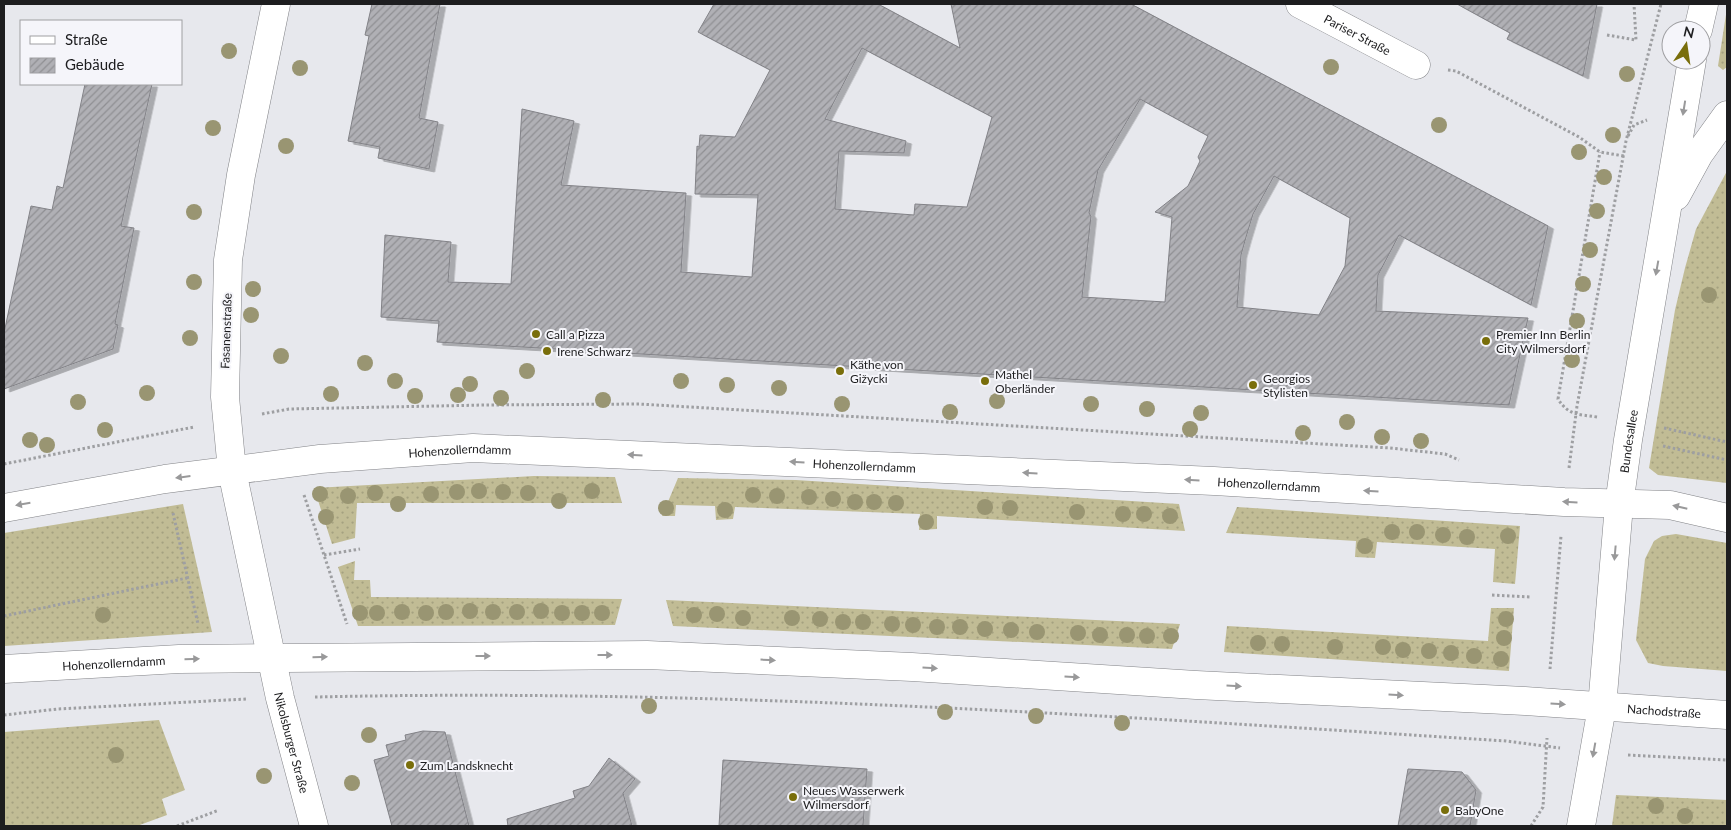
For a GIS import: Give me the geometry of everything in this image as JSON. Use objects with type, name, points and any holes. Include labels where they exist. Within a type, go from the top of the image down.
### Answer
[{"type":"main road","name":"Fasanenstraße","points":[[271,658],[232,471],[224,380],[228,260],[241,175],[276,4]]},
{"type":"main road","name":"Pariser Straße","points":[[1300,4],[1416,65]]},
{"type":"main road","points":[[1700,20],[1704,4]]},
{"type":"main road","name":"Bundesallee","points":[[1581,826],[1602,707],[1619,505],[1633,404],[1690,70]]},
{"type":"main road","points":[[1667,213],[1699,154],[1727,116]]},
{"type":"main road","name":"Hohenzollerndamm","points":[[4,508],[165,479],[320,459],[473,448],[1204,481],[1619,505],[1670,505],[1727,518]]},
{"type":"main road","name":"Hohenzollerndamm","points":[[4,669],[178,659],[647,655],[921,667],[1602,707]]},
{"type":"main road","name":"Nikolsburger Straße","points":[[271,658],[314,826]]},
{"type":"main road","name":"Nachodstraße","points":[[1602,707],[1727,715]]},
{"type":"path","points":[[1607,35],[1636,40],[1634,4]]},
{"type":"path","points":[[1577,406],[1624,156],[1641,77],[1661,4]]},
{"type":"path","points":[[1416,65],[1456,71],[1580,137],[1600,152],[1624,156]]},
{"type":"path","points":[[1570,413],[1565,410],[1558,399],[1600,152]]},
{"type":"path","points":[[289,409],[639,404],[1390,448],[1446,454],[1464,462]]},
{"type":"path","points":[[1656,427],[1727,442]]},
{"type":"path","points":[[4,464],[142,436]]},
{"type":"path","points":[[1655,444],[1727,460]]},
{"type":"path","points":[[303,492],[347,624]]},
{"type":"path","points":[[172,505],[200,633]]},
{"type":"path","points":[[1550,673],[1562,528]]},
{"type":"path","points":[[324,555],[360,550]]},
{"type":"path","points":[[4,616],[188,578]]},
{"type":"path","points":[[1492,595],[1530,597]]},
{"type":"path","points":[[386,695],[660,698],[909,706],[1506,741]]},
{"type":"path","points":[[4,715],[58,709],[204,700]]},
{"type":"path","points":[[1621,754],[1727,760]]},
{"type":"path","points":[[1531,826],[1543,807],[1544,791]]},
{"type":"path","points":[[177,826],[219,810]]},
{"type":"shaded area","points":[[1727,8],[1727,67],[1723,70],[1718,66]]},
{"type":"shaded area","points":[[1727,171],[1727,483],[1658,475],[1649,468],[1675,310],[1685,268],[1696,229]]},
{"type":"shaded area","points":[[534,476],[615,477],[622,503],[357,503],[355,538],[332,544],[314,488]]},
{"type":"shaded area","points":[[678,478],[796,480],[1179,504],[1185,531],[937,516],[937,529],[919,530],[920,514],[735,507],[733,519],[716,520],[715,506],[676,505],[675,516],[662,516]]},
{"type":"shaded area","points":[[183,504],[212,632],[4,646],[4,533]]},
{"type":"shaded area","points":[[1237,507],[1520,526],[1515,584],[1493,582],[1495,549],[1377,542],[1375,558],[1355,557],[1356,541],[1226,533]]},
{"type":"shaded area","points":[[1676,534],[1727,543],[1727,671],[1648,663],[1636,640],[1645,559],[1654,541],[1662,536]]},
{"type":"shaded area","points":[[355,561],[354,580],[370,580],[371,597],[622,599],[615,625],[358,626],[338,567]]},
{"type":"shaded area","points":[[666,600],[1180,624],[1172,649],[673,626]]},
{"type":"shaded area","points":[[1491,608],[1514,608],[1509,671],[1224,652],[1227,626],[1488,641]]},
{"type":"shaded area","points":[[159,720],[185,790],[162,799],[167,815],[137,826],[4,826],[4,732]]},
{"type":"shaded area","points":[[1616,795],[1727,800],[1726,826],[1612,826]]},
{"type":"building","points":[[372,4],[440,4],[419,118],[438,122],[429,169],[378,158],[380,147],[348,141],[369,36],[365,35]]},
{"type":"building","points":[[714,4],[878,4],[960,48],[951,4],[1131,4],[1548,226],[1531,305],[1399,235],[1378,275],[1376,311],[1528,318],[1509,405],[437,342],[439,321],[381,317],[385,235],[451,242],[448,282],[511,284],[522,109],[574,121],[561,185],[686,193],[681,272],[752,277],[758,195],[695,194],[697,146],[699,147],[700,135],[735,137],[770,70],[698,32]],"holes":[[[862,48],[992,117],[967,207],[915,204],[914,215],[835,209],[839,151],[904,153],[906,141],[825,119]],[[1140,99],[1208,136],[1198,157],[1200,161],[1188,186],[1155,212],[1172,217],[1165,302],[1082,297],[1091,216],[1089,213],[1098,170]],[[1274,176],[1350,218],[1345,266],[1319,315],[1237,307],[1241,255],[1253,214]]]},
{"type":"building","points":[[1457,4],[1597,4],[1583,76],[1507,39],[1510,33]]},
{"type":"building","points":[[85,85],[152,85],[121,226],[134,228],[115,324],[118,325],[113,349],[4,389],[4,333],[31,206],[52,210],[57,186],[63,188]]},
{"type":"building","points":[[423,731],[445,732],[469,826],[392,826],[374,760],[389,756],[386,745],[406,740],[405,735]]},
{"type":"building","points":[[609,758],[635,779],[623,793],[632,826],[508,826],[507,819],[575,798],[573,791],[589,786]]},
{"type":"building","name":"Neues Wasserwerk Wilmersdorf","points":[[723,760],[867,769],[863,826],[719,826]]},
{"type":"building","points":[[1408,769],[1462,772],[1476,790],[1470,826],[1398,826]]},
{"type":"place","name":"Call a Pizza","points":[[536,334]]},
{"type":"place","name":"Premier Inn Berlin City Wilmersdorf","points":[[1486,341]]},
{"type":"place","name":"Irene Schwarz","points":[[547,351]]},
{"type":"place","name":"Käthe von Gižycki","points":[[840,371]]},
{"type":"place","name":"Mathel Oberländer","points":[[985,381]]},
{"type":"place","name":"Georgios Stylisten","points":[[1253,385]]},
{"type":"place","name":"Zum Landsknecht","points":[[410,765]]},
{"type":"place","name":"Neues Wasserwerk Wilmersdorf","points":[[793,797]]},
{"type":"place","name":"BabyOne","points":[[1445,810]]}]
